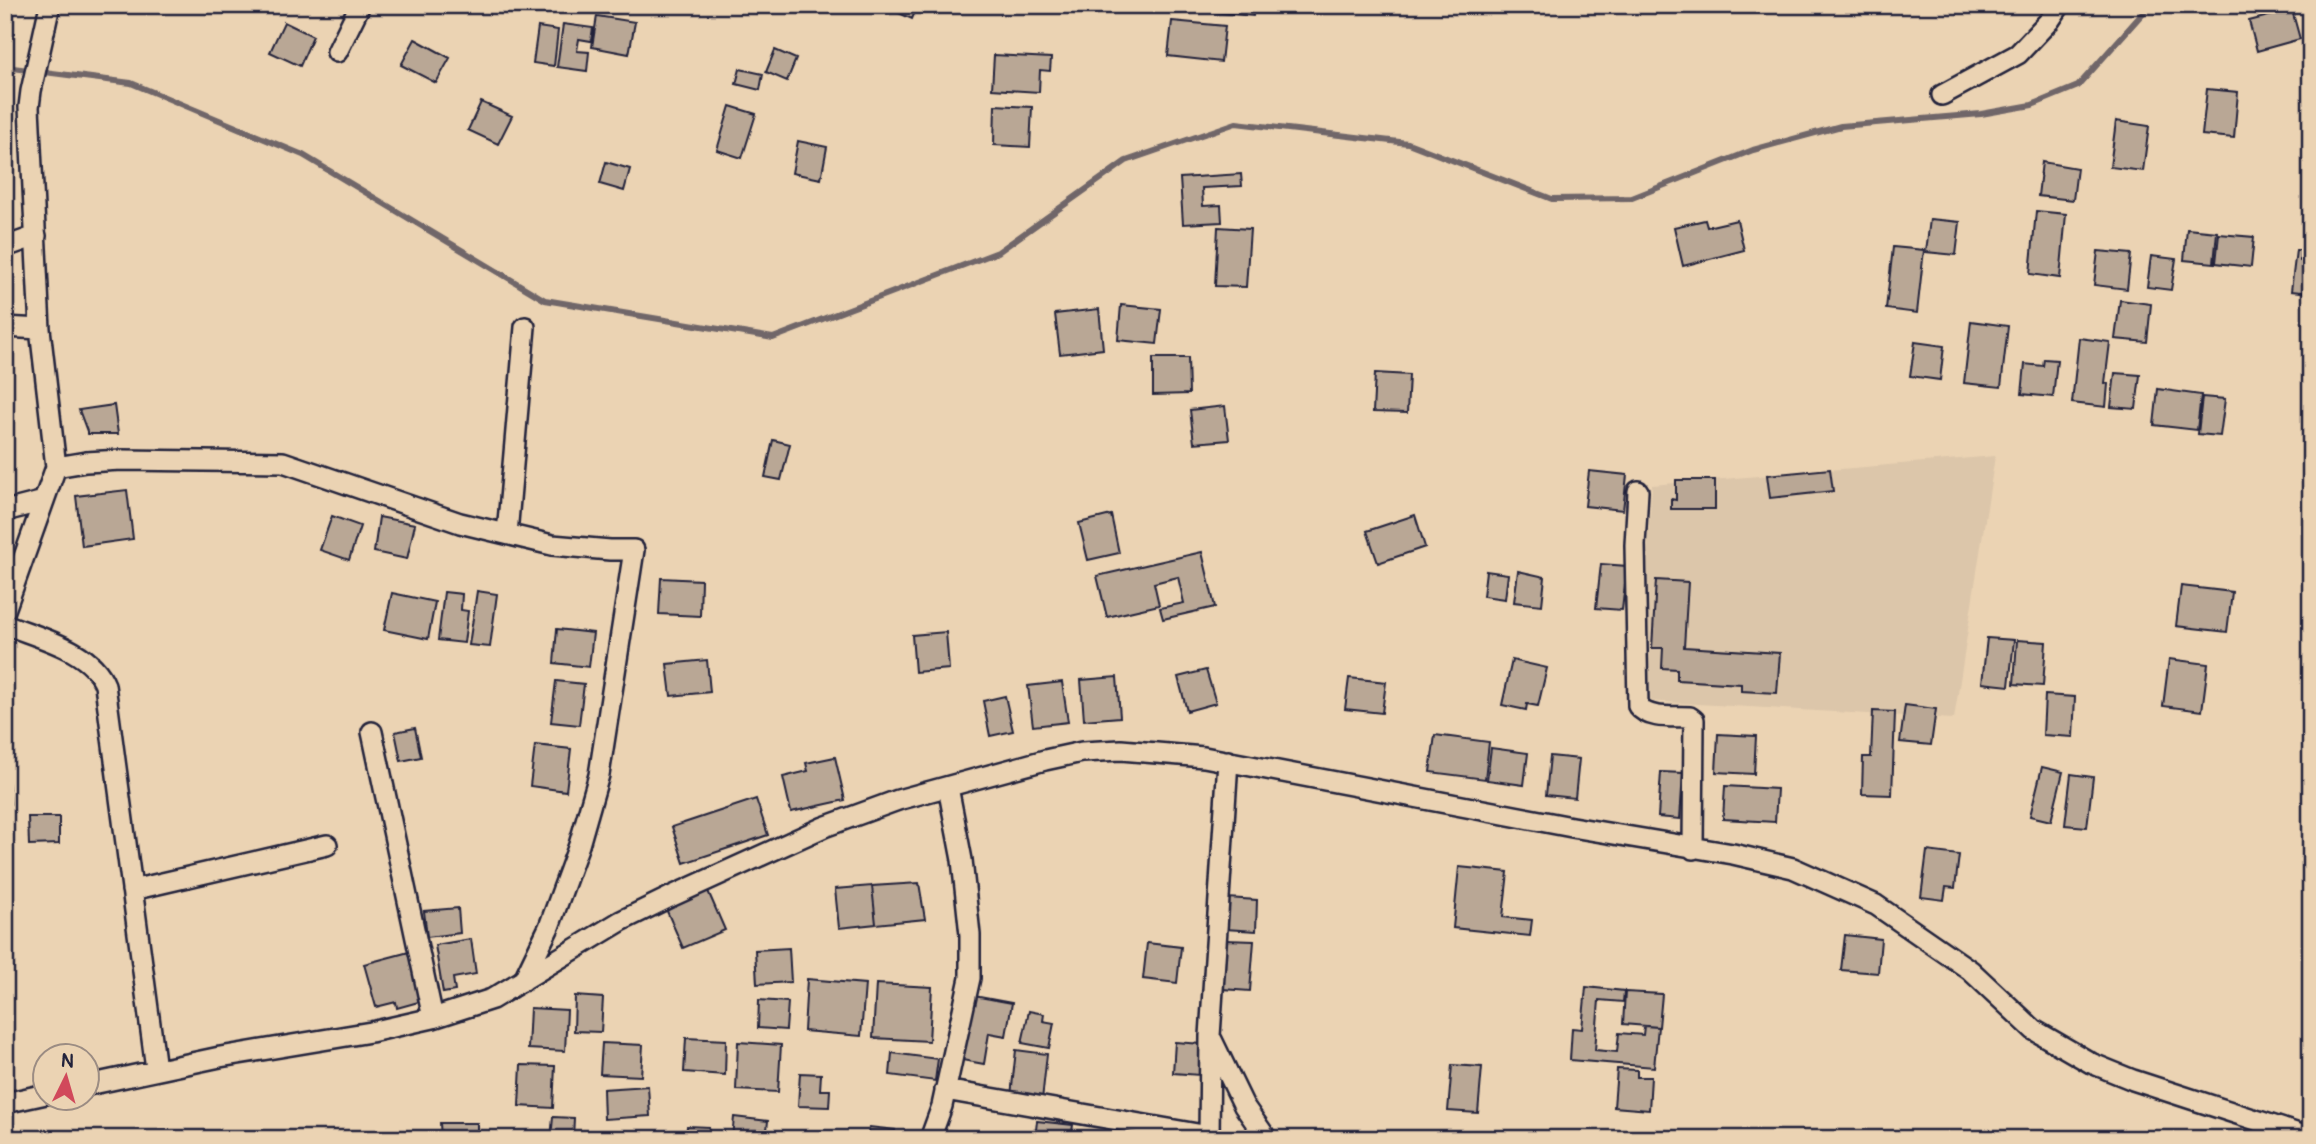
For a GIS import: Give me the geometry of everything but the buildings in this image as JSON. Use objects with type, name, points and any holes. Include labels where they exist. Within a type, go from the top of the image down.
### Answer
[{"type":"street","points":[[5,610],[57,467],[40,329],[29,107],[50,5]]},
{"type":"street","points":[[337,52],[360,5]]},
{"type":"street","points":[[1942,95],[2018,54],[2050,20],[2060,5]]},
{"type":"street","points":[[5,247],[36,236]]},
{"type":"street","points":[[5,327],[40,329]]},
{"type":"street","points":[[508,534],[525,327]]},
{"type":"street","points":[[57,467],[121,460],[284,462],[423,512],[508,534],[565,547],[634,550],[599,775],[571,869],[549,927],[523,982]]},
{"type":"street","points":[[1638,491],[1635,545],[1638,706],[1643,712],[1652,715],[1690,717],[1694,720],[1693,849]]},
{"type":"street","points":[[5,511],[44,501]]},
{"type":"street","points":[[5,624],[78,654],[101,674],[105,685],[156,1069]]},
{"type":"street","points":[[372,732],[433,1018]]},
{"type":"street","points":[[102,1082],[156,1069],[371,1032],[433,1018],[492,999],[621,921],[824,827],[898,800],[1082,752],[1121,750],[1228,761],[1793,868],[1876,905],[1970,970],[2034,1030],[2091,1063],[2133,1080],[2311,1138]]},
{"type":"street","points":[[946,1090],[1209,1137],[1210,1036],[1228,761]]},
{"type":"street","points":[[930,1139],[946,1090],[970,978],[970,945],[962,860],[948,787]]},
{"type":"street","points":[[132,890],[327,845]]},
{"type":"street","points":[[1210,1036],[1244,1106],[1267,1139]]},
{"type":"street","points":[[5,1103],[32,1097]]},
{"type":"shaded area","points":[[1995,456],[1954,719],[1646,701],[1647,549],[1652,485]]},
{"type":"waterway","points":[[5,67],[131,83],[303,155],[545,300],[773,338],[998,252],[1126,161],[1236,123],[1408,143],[1552,199],[1632,198],[1753,150],[1841,126],[1981,114],[2032,105],[2078,86],[2150,5]]}]
